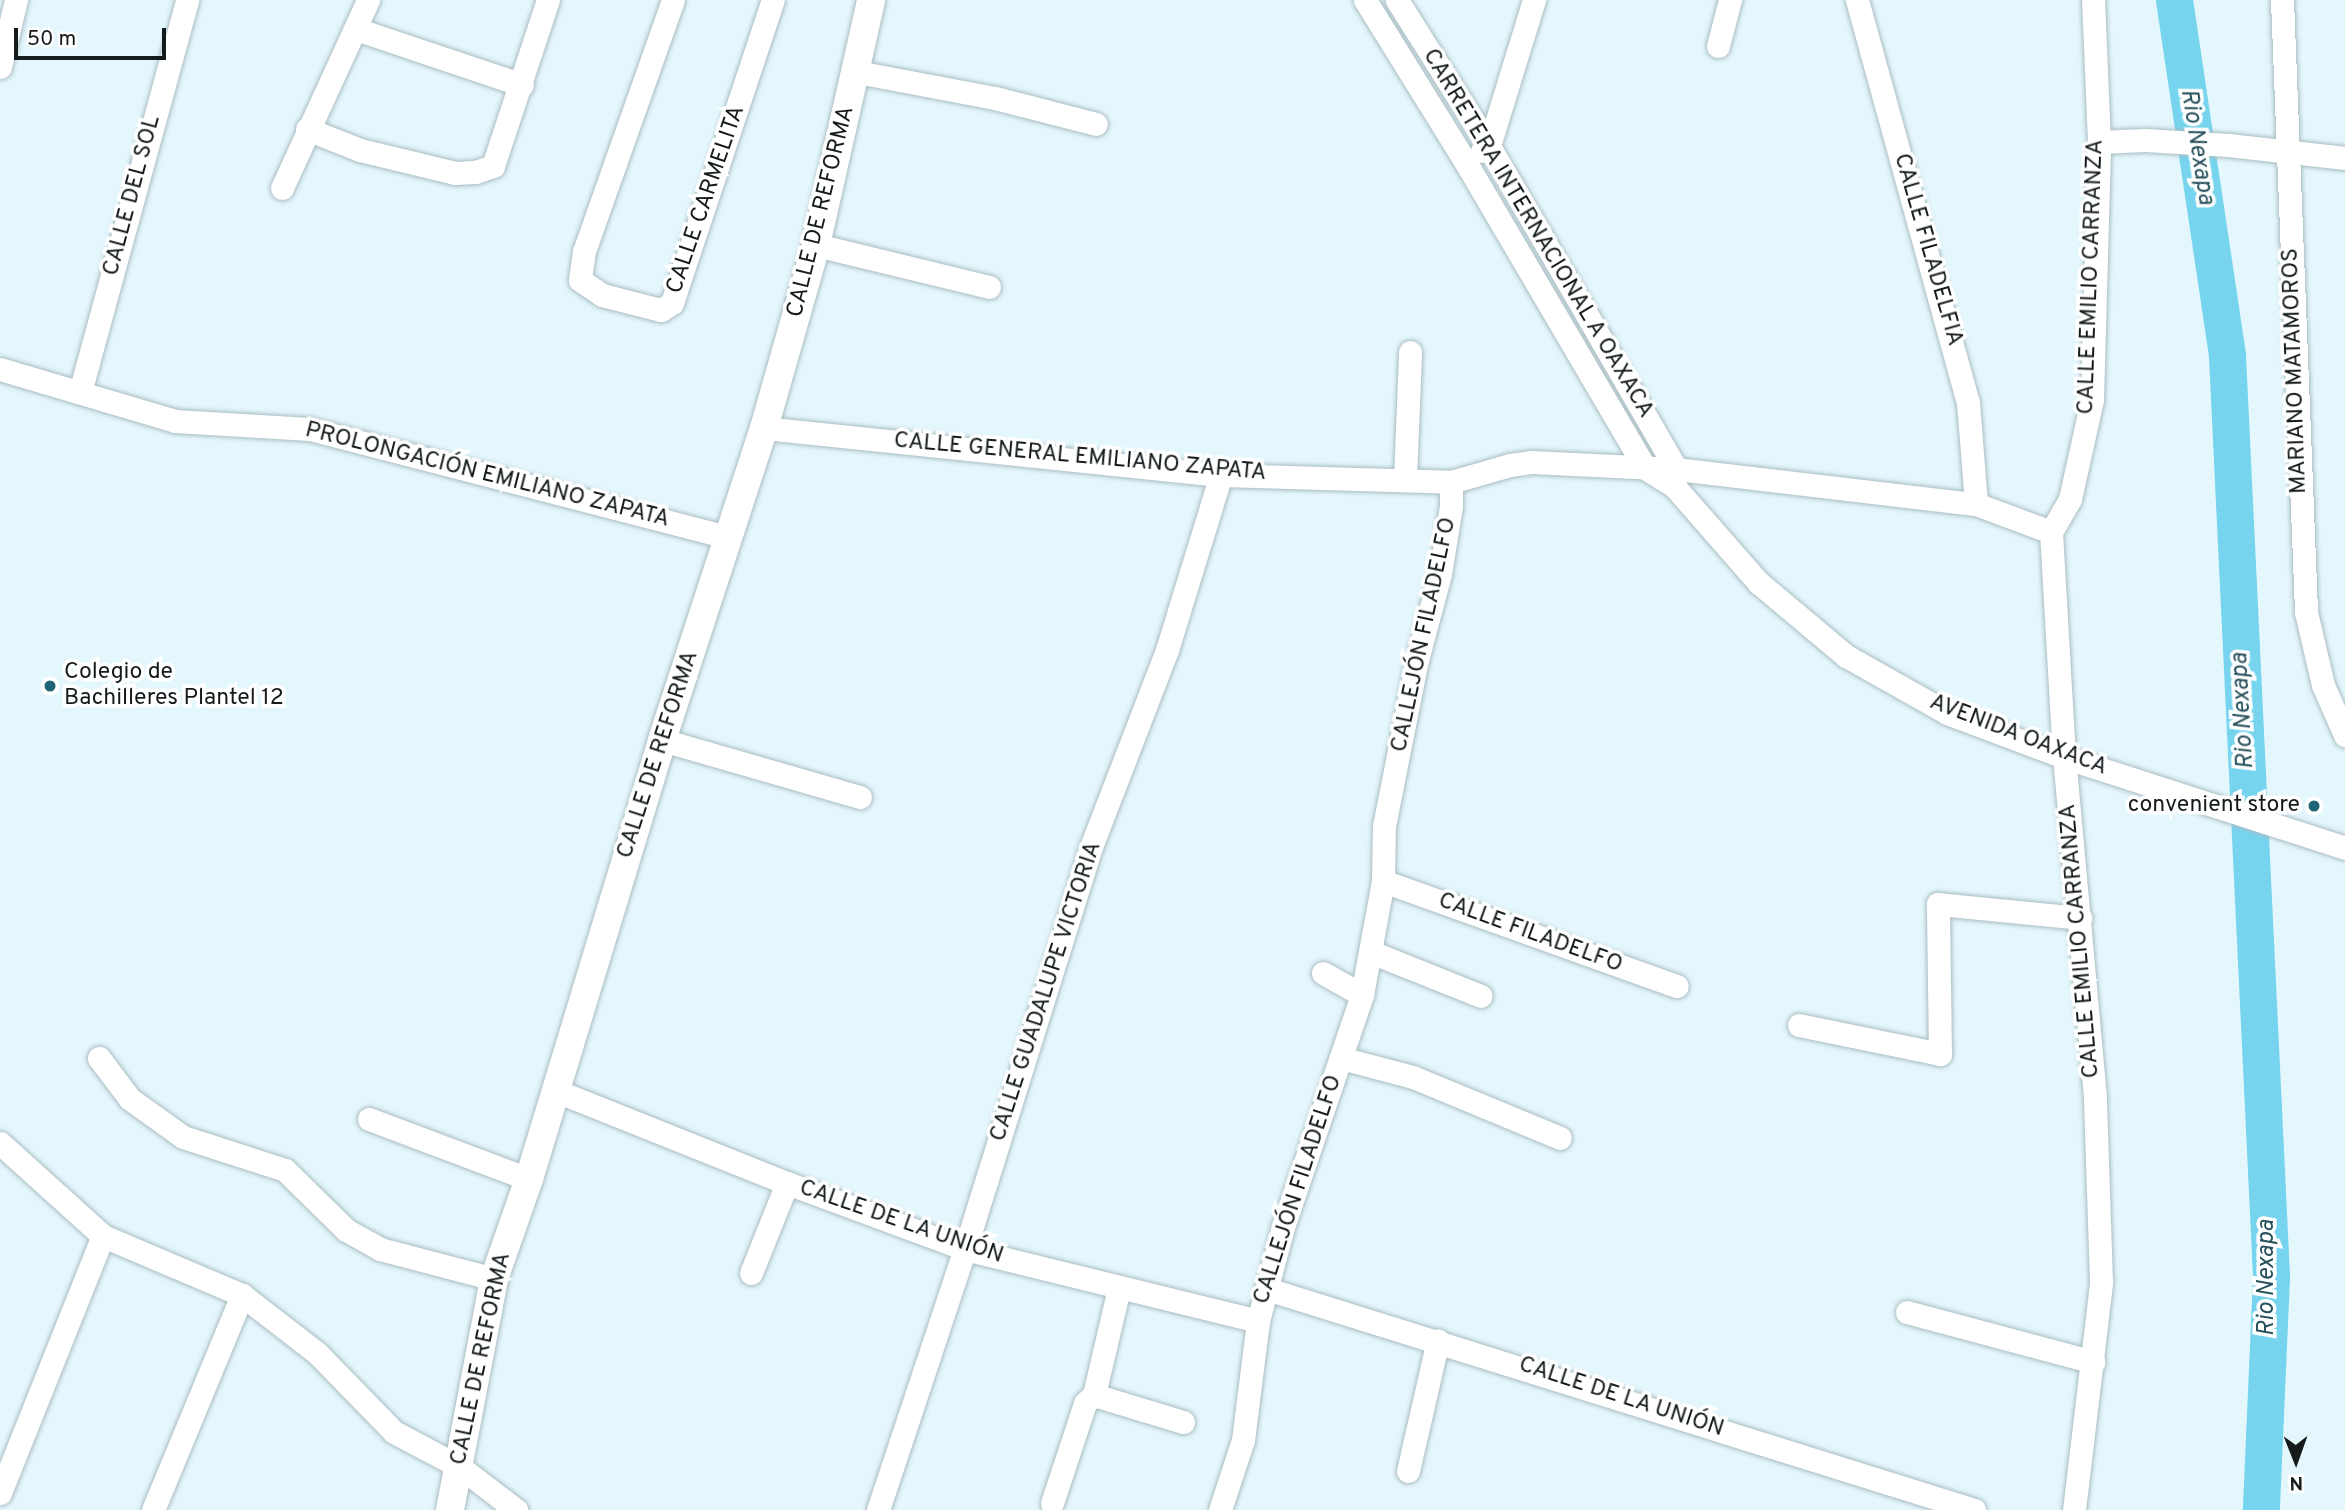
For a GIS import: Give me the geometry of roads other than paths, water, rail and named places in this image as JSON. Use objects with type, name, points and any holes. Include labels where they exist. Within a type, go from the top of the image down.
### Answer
[{"type":"main road","name":"CALLE DE REFORMA","points":[[450,1510],[494,1279],[529,1178],[662,740],[764,428],[817,245],[871,0]]},
{"type":"street","points":[[0,67],[16,0]]},
{"type":"street","name":"CALLE DEL SOL","points":[[80,392],[187,0]]},
{"type":"street","points":[[282,188],[368,0]]},
{"type":"street","points":[[307,129],[360,150],[455,173],[475,172],[493,166],[548,0]]},
{"type":"street","name":"CALLE CARMELITA","points":[[673,0],[584,251],[580,279],[602,295],[660,310],[672,303],[773,0]]},
{"type":"street","name":"CARRETERA INTERNACIONAL A OAXACA","points":[[1365,0],[1465,161],[1645,468]]},
{"type":"street","name":"CARRETERA INTERNACIONAL A OAXACA","points":[[1397,0],[1489,146],[1675,478]]},
{"type":"street","points":[[1465,161],[1489,146],[1534,0]]},
{"type":"street","points":[[1718,46],[1730,0]]},
{"type":"street","name":"CALLE FILADELFIA","points":[[1857,0],[1968,402],[1976,504]]},
{"type":"street","name":"CALLE EMILIO CARRANZA","points":[[2074,1510],[2101,1269],[2095,1097],[2064,757],[2051,532],[2070,499],[2092,400],[2099,142],[2093,0]]},
{"type":"street","name":"MARIANO MATAMOROS","points":[[2281,0],[2306,612],[2323,685],[2345,735]]},
{"type":"street","points":[[356,29],[522,85]]},
{"type":"street","points":[[857,72],[995,98],[1096,124]]},
{"type":"street","points":[[2099,142],[2145,140],[2228,145],[2287,149],[2345,158]]},
{"type":"street","points":[[817,245],[989,287]]},
{"type":"street","points":[[1405,479],[1410,352]]},
{"type":"street","name":"PROLONGACIÓN EMILIANO ZAPATA","points":[[0,369],[175,421],[310,429],[729,537]]},
{"type":"street","name":"CALLE GENERAL EMILIANO ZAPATA","points":[[764,428],[1221,475],[1451,482],[1510,465],[1532,462],[1645,468]]},
{"type":"street","name":"AVENIDA OAXACA","points":[[1645,468],[1675,478],[1759,583],[1846,656],[1947,713],[2064,757],[2345,848]]},
{"type":"street","name":"CALLE GUADALUPE VICTORIA","points":[[878,1510],[965,1249],[1091,847],[1167,650],[1221,475]]},
{"type":"street","points":[[1675,478],[1976,504],[2051,532]]},
{"type":"street","name":"CALLEJÓN FILADELFO","points":[[1220,1510],[1243,1440],[1258,1321],[1283,1227],[1362,995],[1383,881],[1384,826],[1403,745],[1417,660],[1440,574],[1451,506],[1451,482]]},
{"type":"street","points":[[662,740],[860,797]]},
{"type":"street","name":"CALLE FILADELFO","points":[[1383,881],[1677,986]]},
{"type":"street","points":[[1799,1026],[1940,1054],[1938,904],[2080,918]]},
{"type":"street","points":[[1371,952],[1481,996]]},
{"type":"street","points":[[1323,973],[1362,995]]},
{"type":"street","points":[[99,1058],[130,1099],[183,1137],[285,1170],[346,1230],[380,1249],[494,1279]]},
{"type":"street","points":[[1341,1058],[1413,1077],[1560,1138]]},
{"type":"street","name":"CALLE DE LA UNIÓN","points":[[554,1090],[787,1183],[965,1249],[1258,1321]]},
{"type":"street","points":[[369,1119],[529,1178]]},
{"type":"street","points":[[2,1149],[103,1236],[242,1295],[317,1353],[394,1432],[460,1466],[516,1510]]},
{"type":"street","points":[[751,1273],[787,1183]]},
{"type":"street","points":[[0,1493],[103,1236]]},
{"type":"street","points":[[1052,1503],[1085,1403],[1094,1395],[1119,1288]]},
{"type":"street","name":"CALLE DE LA UNIÓN","points":[[1267,1289],[1438,1340],[1974,1510]]},
{"type":"street","points":[[153,1510],[242,1295]]},
{"type":"street","points":[[1907,1312],[2092,1362]]},
{"type":"street","points":[[1408,1471],[1438,1340]]},
{"type":"street","points":[[1094,1395],[1183,1422]]},
{"type":"waterway","name":"Rio Nexapa","points":[[2174,0],[2227,356],[2271,1277],[2261,1510]]},
{"type":"place","name":"Colegio de Bachilleres Plantel 12","points":[[50,686]]},
{"type":"place","name":"convenient store","points":[[2314,806]]}]
